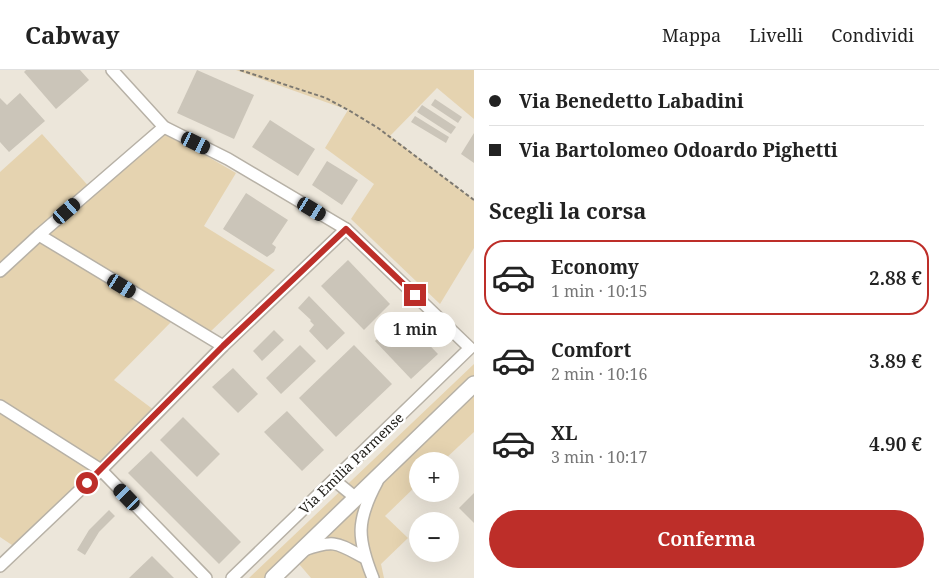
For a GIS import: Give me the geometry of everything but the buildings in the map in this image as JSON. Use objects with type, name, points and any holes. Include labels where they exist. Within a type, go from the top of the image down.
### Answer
[{"type":"main road","name":"Via Emilia Parmense","points":[[273,578],[474,384]]},
{"type":"street","points":[[0,566],[101,470],[223,346],[346,229],[228,159],[164,127],[112,70]]},
{"type":"street","points":[[0,271],[164,127]]},
{"type":"street","name":"Via Emilia Parmense","points":[[232,578],[470,348],[346,229]]},
{"type":"street","points":[[39,235],[223,346]]},
{"type":"street","points":[[0,406],[101,470],[206,578]]},
{"type":"street","points":[[373,578],[361,542],[366,502],[380,475]]},
{"type":"street","points":[[334,480],[356,498]]},
{"type":"street","points":[[302,550],[326,542],[336,543],[365,558]]},
{"type":"path","points":[[240,70],[326,98],[350,111],[378,128],[474,200]]},
{"type":"shaded area","points":[[236,70],[474,70],[474,119],[437,88],[390,136],[474,200],[474,248],[440,304],[351,219],[374,184],[325,148],[348,110]]},
{"type":"shaded area","points":[[160,129],[236,173],[204,226],[275,270],[210,332],[163,303],[172,321],[114,380],[158,413],[18,549],[0,537],[0,172],[42,134],[92,190]]},
{"type":"shaded area","points":[[474,364],[474,432],[453,452],[409,452],[409,493],[385,516],[408,538],[381,564],[384,578],[311,578],[293,557],[271,578],[249,578]]},
{"type":"route","points":[[87,483],[223,346],[346,229],[415,295]]}]
